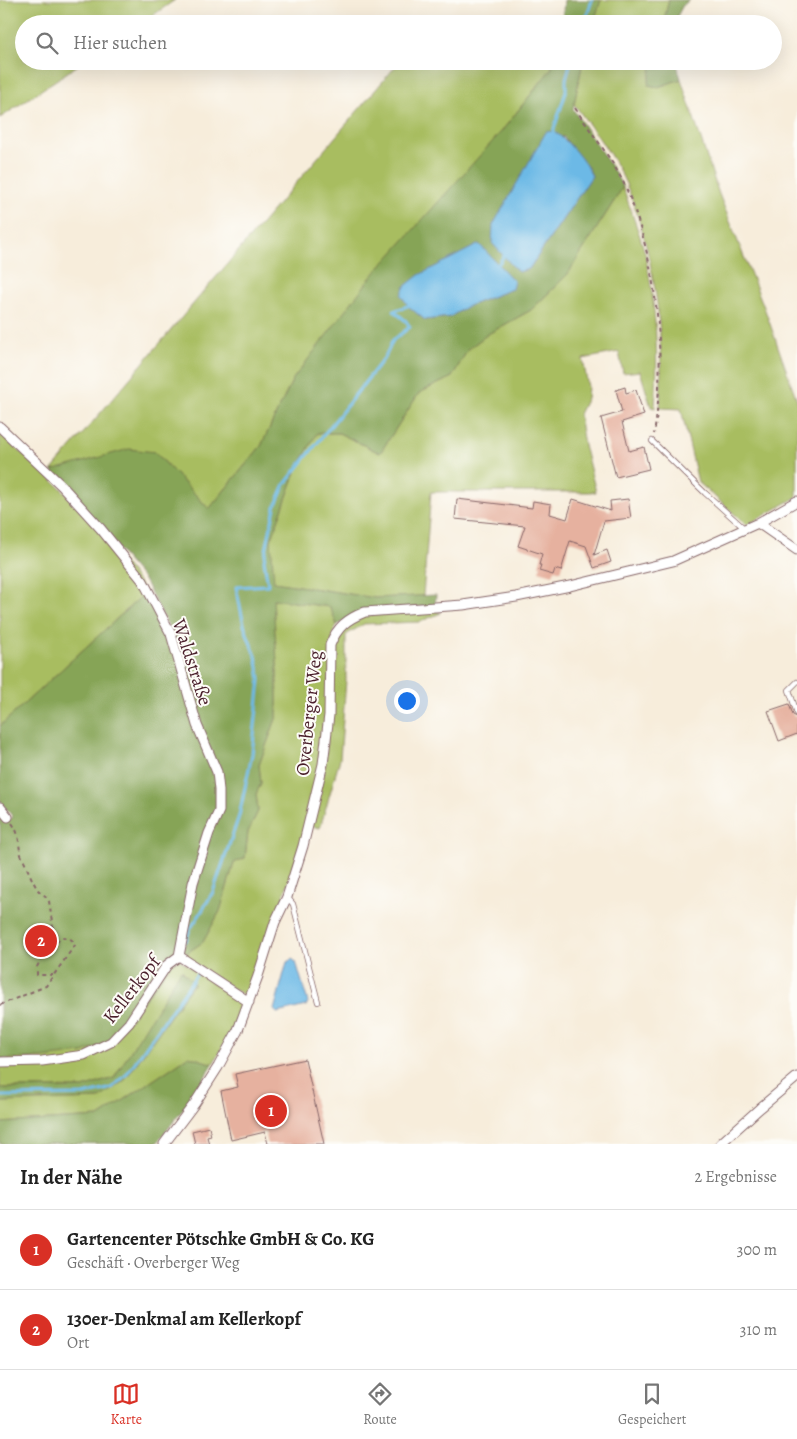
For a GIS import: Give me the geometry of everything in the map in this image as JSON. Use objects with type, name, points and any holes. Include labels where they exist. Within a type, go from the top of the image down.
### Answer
[{"type":"street","name":"Waldstraße","points":[[0,427],[55,480],[101,529],[143,581],[171,634],[197,725],[217,772],[219,790],[219,811],[193,883],[179,956]]},
{"type":"street","name":"Overberger Weg","points":[[164,1144],[195,1103],[218,1067],[238,1030],[275,922],[287,897],[303,846],[323,764],[328,714],[330,645],[340,626],[350,618],[365,612],[462,605],[570,586],[673,561],[758,523],[797,500]]},
{"type":"street","points":[[758,523],[797,550]]},
{"type":"street","points":[[0,807],[8,817]]},
{"type":"street","name":"Kellerkopf","points":[[0,1062],[42,1061],[84,1055],[111,1042],[129,1023],[166,966],[179,956],[249,1002]]},
{"type":"street","points":[[720,1144],[797,1077]]},
{"type":"lane","points":[[652,441],[705,493],[745,528]]},
{"type":"lane","points":[[797,682],[789,690],[797,713]]},
{"type":"lane","points":[[287,897],[293,904],[318,1002]]},
{"type":"path","points":[[575,108],[615,167],[626,188],[646,252],[655,298],[659,341],[657,415],[652,441]]},
{"type":"path","points":[[8,817],[18,832],[21,855],[37,888],[49,901],[55,943],[54,951],[42,956],[37,967],[37,976],[54,975]]},
{"type":"path","points":[[44,945],[39,946],[36,944],[35,941],[38,936],[45,938],[46,942],[44,945],[50,954]]},
{"type":"path","points":[[0,1005],[46,986],[75,945],[68,937],[62,937],[55,943]]},
{"type":"green space","points":[[0,0],[175,0],[153,15],[15,15],[15,70],[71,70],[0,118]]},
{"type":"green space","points":[[564,0],[601,0],[596,15],[563,15]]},
{"type":"green space","points":[[601,0],[669,0],[665,15],[596,15]]},
{"type":"green space","points":[[669,0],[690,0],[683,5],[678,15],[665,15]]},
{"type":"green space","points":[[392,70],[550,70],[501,132],[293,379],[261,446],[209,509],[155,452],[51,471]]},
{"type":"green space","points":[[550,70],[581,70],[573,109],[623,187],[567,275],[531,310],[488,334],[468,349],[452,377],[419,393],[380,453],[339,433],[317,433],[297,469],[271,540],[274,582],[375,598],[436,595],[435,606],[365,611],[337,625],[330,607],[273,599],[277,664],[277,716],[259,765],[261,783],[256,794],[258,811],[248,832],[245,858],[234,863],[220,911],[203,942],[182,956],[195,884],[210,833],[220,789],[198,724],[172,633],[144,580],[51,471],[129,449],[155,452],[209,509],[261,446],[293,379],[371,277],[501,132]],"holes":[[[563,136],[589,169],[592,176],[529,269],[518,272]],[[479,244],[512,289],[466,307],[450,317],[425,320],[408,306],[457,256]]]},
{"type":"green space","points":[[581,70],[652,70],[649,85],[658,87],[681,79],[719,194],[764,307],[797,400],[797,497],[747,525],[698,482],[681,409],[660,408],[661,361],[656,295],[641,227],[623,177],[574,104]]},
{"type":"green space","points":[[651,70],[678,70],[681,79],[658,87],[648,85]]},
{"type":"green space","points":[[623,187],[645,253],[652,291],[657,369],[655,408],[651,407],[640,371],[623,373],[619,352],[583,359],[588,387],[587,398],[579,414],[584,445],[596,492],[431,492],[423,596],[375,598],[273,582],[271,540],[297,469],[316,433],[339,433],[380,453],[419,393],[452,377],[468,349],[488,334],[531,310],[567,275]]},
{"type":"green space","points":[[0,434],[60,487],[99,530],[146,592],[0,726]]},
{"type":"green space","points":[[146,592],[169,634],[216,773],[218,811],[208,833],[178,955],[128,1022],[110,1041],[83,1053],[42,1058],[0,1059],[0,814],[6,822],[13,817],[0,801],[0,726]]},
{"type":"green space","points":[[272,599],[330,607],[337,625],[333,634],[322,765],[301,846],[248,998],[182,956],[203,942],[220,911],[234,863],[245,858],[248,832],[258,811],[256,794],[261,783],[259,765],[277,716],[277,664]]},
{"type":"green space","points":[[435,610],[441,613],[419,622],[364,624],[346,635],[346,680],[340,759],[320,828],[311,826],[325,766],[333,646],[342,628],[366,615]]},
{"type":"green space","points":[[179,959],[243,1004],[239,1016],[213,1064],[189,1056],[99,1117],[0,1123],[0,1102],[99,1099],[194,984],[182,970],[114,1078],[83,1088],[0,1088],[0,1065]]},
{"type":"green space","points":[[181,970],[194,983],[125,1080],[99,1099],[0,1102],[0,1088],[83,1088],[114,1078]]},
{"type":"green space","points":[[189,1056],[213,1064],[191,1099],[157,1143],[0,1144],[0,1123],[99,1117]]},
{"type":"water","points":[[553,131],[575,151],[592,176],[529,269],[518,272],[492,243],[493,225],[546,132]]},
{"type":"water","points":[[479,244],[514,281],[512,289],[466,307],[450,317],[425,320],[408,306],[401,295],[405,286],[419,275]]},
{"type":"water","points":[[292,959],[296,962],[308,1002],[306,1006],[277,1013],[274,1010],[287,962]]},
{"type":"building","points":[[625,387],[626,393],[636,390],[644,415],[622,422],[629,451],[644,447],[649,469],[616,477],[601,418],[622,412],[616,390]]},
{"type":"building","points":[[457,499],[532,508],[533,501],[551,504],[550,514],[567,519],[573,499],[611,511],[610,501],[628,499],[631,518],[604,521],[594,555],[607,550],[611,562],[594,568],[586,546],[570,541],[561,571],[555,569],[553,575],[539,571],[542,554],[518,546],[525,526],[455,519]]},
{"type":"building","points":[[789,704],[793,715],[797,717],[797,734],[779,741],[768,711]]},
{"type":"building","points":[[305,1059],[324,1144],[268,1144],[265,1132],[231,1140],[221,1091],[238,1087],[235,1074]]},
{"type":"building","points":[[209,1127],[211,1136],[207,1137],[209,1144],[195,1144],[192,1131]]},
{"type":"waterway","points":[[587,15],[592,0]]},
{"type":"waterway","points":[[552,135],[566,92],[568,70]]},
{"type":"waterway","points":[[497,266],[506,253]]},
{"type":"waterway","points":[[186,941],[190,929],[213,892],[239,816],[252,754],[260,679],[256,656],[244,625],[236,587],[268,585],[264,560],[275,507],[285,484],[385,357],[393,340],[410,327],[394,311],[410,305]]},
{"type":"waterway","points":[[0,1096],[84,1095],[112,1088],[126,1075],[197,974]]},
{"type":"place","name":"130er-Denkmal am Kellerkopf","points":[[41,941]]},
{"type":"place","name":"Gartencenter Pötschke GmbH & Co. KG","points":[[271,1111]]}]
